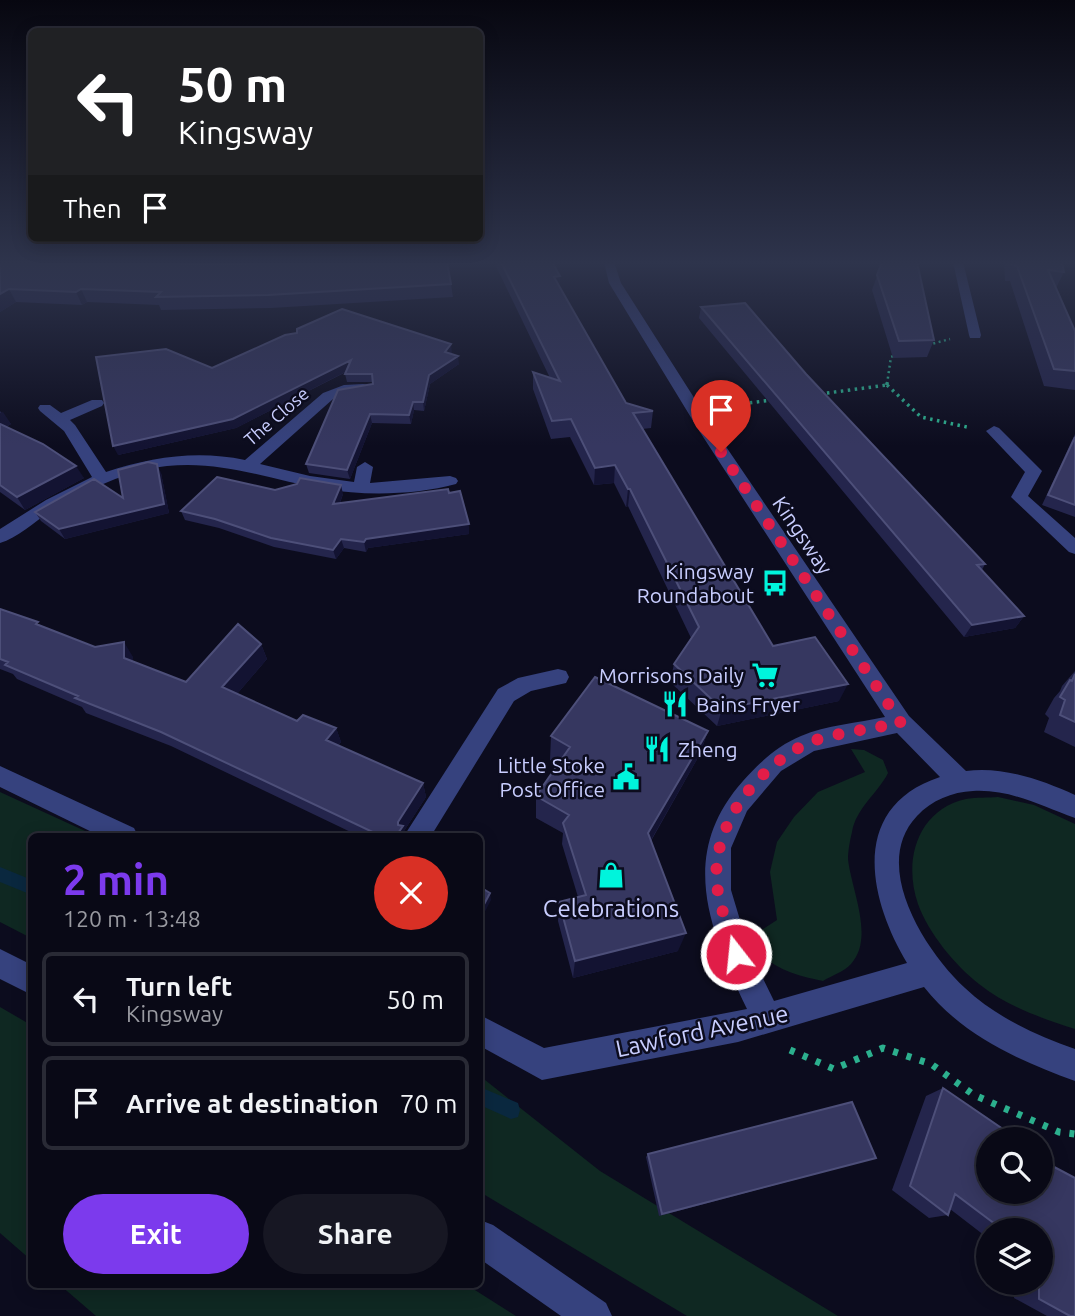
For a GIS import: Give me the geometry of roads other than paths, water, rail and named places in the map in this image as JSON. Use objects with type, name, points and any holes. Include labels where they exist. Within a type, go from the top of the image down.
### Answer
[{"type":"street","name":"Kingsway","points":[[640,323],[694,410],[901,723],[960,781]]},
{"type":"street","points":[[972,323],[975,335]]},
{"type":"street","name":"The Close","points":[[318,380],[328,396]]},
{"type":"street","name":"The Close","points":[[249,466],[328,396],[344,389],[368,388]]},
{"type":"street","points":[[60,419],[97,404]]},
{"type":"street","points":[[45,408],[70,428],[101,478]]},
{"type":"street","points":[[994,431],[1034,471],[1019,497],[1075,548]]},
{"type":"street","name":"The Close","points":[[0,537],[64,495],[101,478],[161,462],[204,460],[249,466],[287,477],[339,486],[388,488],[450,481]]},
{"type":"street","points":[[361,487],[365,467]]},
{"type":"street","points":[[419,833],[506,695],[526,684],[558,677]]},
{"type":"street","points":[[767,1019],[736,954],[718,890],[718,848],[738,804],[773,764],[808,743],[901,723]]},
{"type":"street","points":[[0,776],[119,833]]},
{"type":"street","points":[[1075,807],[1049,793],[1003,781],[960,781],[927,792],[901,812],[888,843],[886,881],[901,926],[930,971],[970,1012],[1021,1046],[1075,1065]]},
{"type":"street","points":[[0,963],[28,979]]},
{"type":"street","name":"Lawford Avenue","points":[[483,1032],[542,1064],[738,1027],[930,971]]},
{"type":"street","points":[[483,1240],[593,1316]]},
{"type":"waterway","points":[[0,874],[28,886]]},
{"type":"waterway","points":[[483,1097],[511,1110]]},
{"type":"place","name":"Kingsway Roundabout","points":[[775,583]]},
{"type":"place","name":"Morrisons Daily","points":[[765,675]]},
{"type":"place","name":"Bains Fryer","points":[[675,704]]},
{"type":"place","name":"Zheng","points":[[657,749]]},
{"type":"place","name":"Little Stoke Post Office","points":[[626,777]]},
{"type":"place","name":"Celebrations","points":[[611,875]]}]
